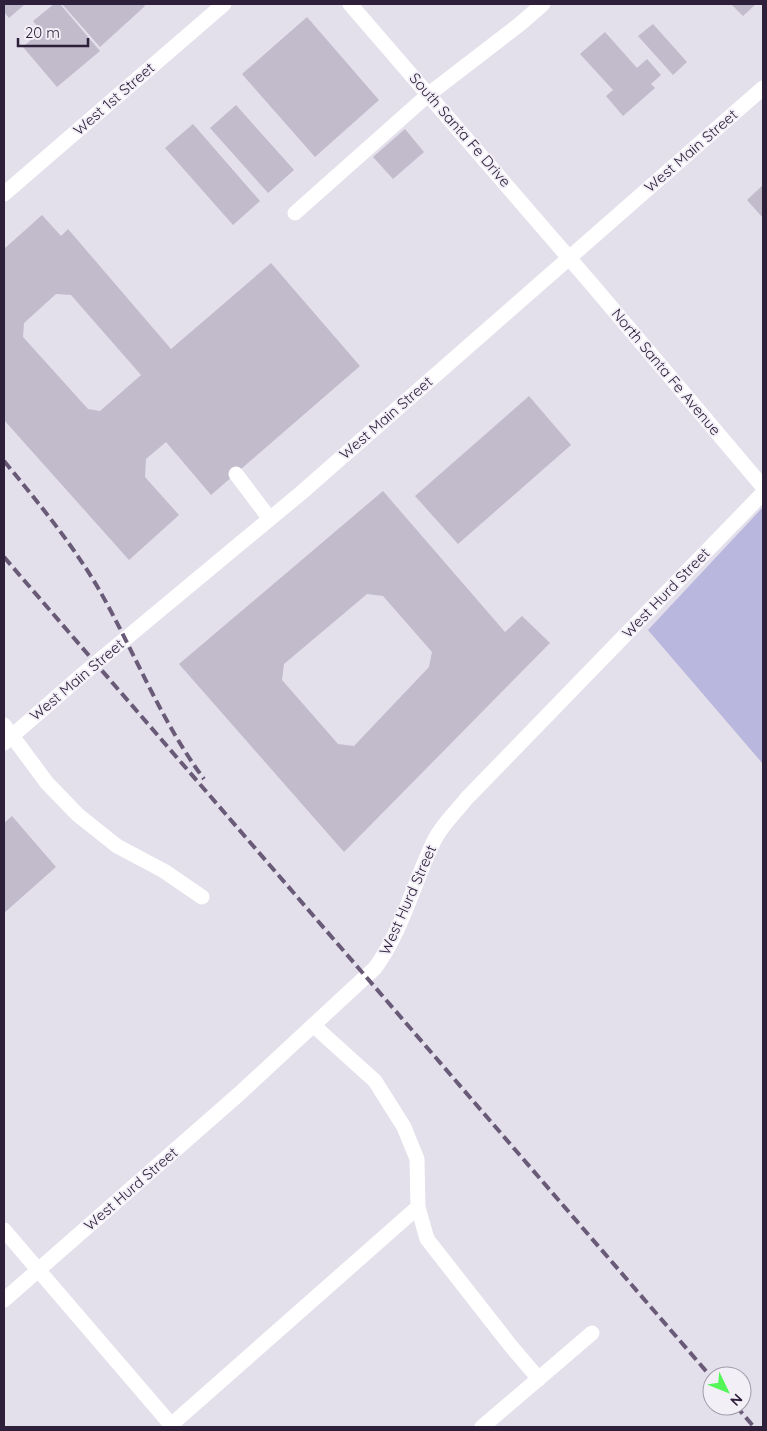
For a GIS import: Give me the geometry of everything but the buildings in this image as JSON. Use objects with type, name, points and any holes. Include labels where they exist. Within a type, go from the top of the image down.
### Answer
[{"type":"street","name":"West 1st Street","points":[[4,194],[224,4]]},
{"type":"street","name":"South Santa Fe Drive","points":[[350,4],[569,258]]},
{"type":"street","points":[[295,213],[428,94],[520,24],[543,4]]},
{"type":"street","name":"West Main Street","points":[[6,735],[83,674],[270,518],[763,88]]},
{"type":"street","name":"North Santa Fe Avenue","points":[[569,258],[763,487]]},
{"type":"street","points":[[236,474],[270,518]]},
{"type":"street","name":"West Hurd Street","points":[[4,1300],[239,1094],[375,968],[393,939],[436,837],[466,799],[763,493]]},
{"type":"street","points":[[6,735],[47,783],[78,815],[117,846],[164,871],[202,896]]},
{"type":"street","points":[[314,1025],[375,1081],[404,1127],[417,1159],[418,1207],[427,1239],[539,1379]]},
{"type":"street","points":[[4,1230],[172,1426],[418,1207]]},
{"type":"street","points":[[482,1427],[592,1333]]},
{"type":"shaded area","points":[[763,507],[763,764],[648,630]]},
{"type":"railway","points":[[4,461],[53,522],[87,569],[174,733],[204,779]]},
{"type":"railway","points":[[4,557],[702,1366]]},
{"type":"railway","points":[[745,1416],[754,1427]]}]
